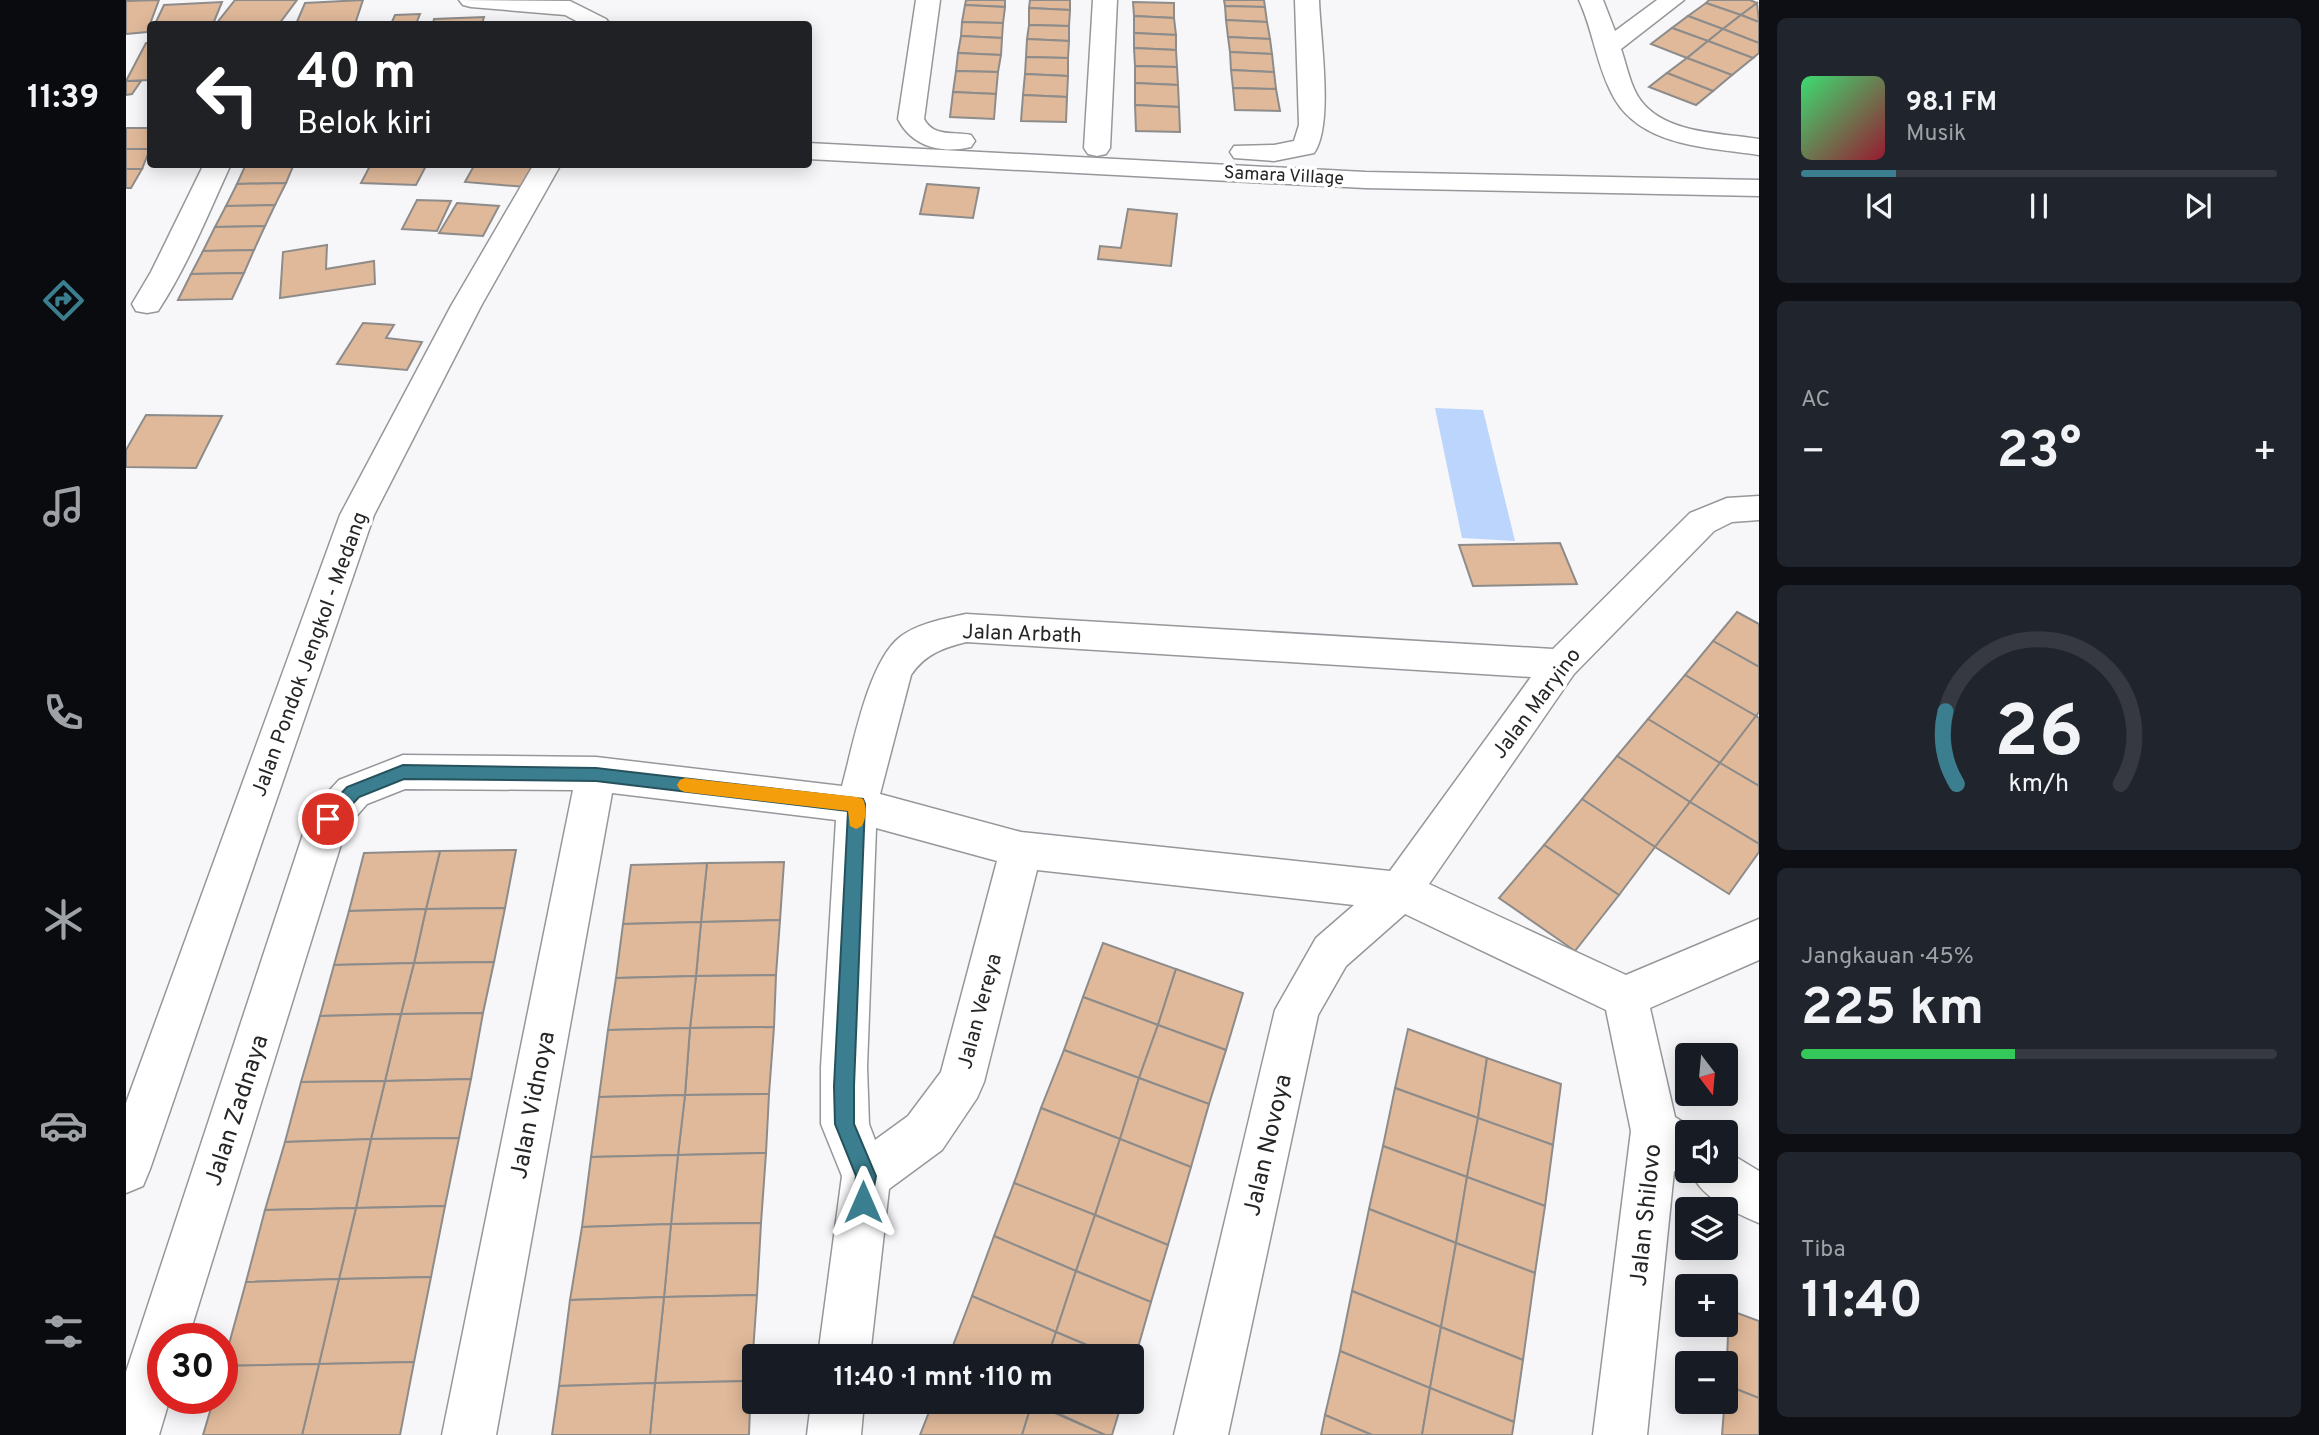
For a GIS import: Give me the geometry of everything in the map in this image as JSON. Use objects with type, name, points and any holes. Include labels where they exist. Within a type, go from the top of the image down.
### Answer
[{"type":"street","points":[[471,0],[570,8],[593,21]]},
{"type":"street","points":[[928,0],[911,119],[916,131],[930,140],[1274,153],[1305,147],[1312,125],[1307,0]]},
{"type":"street","points":[[1097,148],[1105,0]]},
{"type":"street","points":[[1591,0],[1599,15],[1625,96],[1639,113],[1671,132],[1730,142],[1754,135]]},
{"type":"street","points":[[1608,48],[1672,0]]},
{"type":"street","name":"Samara Village","points":[[812,150],[1365,180],[1759,188]]},
{"type":"street","points":[[136,303],[166,272],[216,168]]},
{"type":"street","name":"Jalan Pondok Jengkol - Medang","points":[[126,1168],[357,515],[466,306],[546,168]]},
{"type":"street","points":[[136,303],[181,311]]},
{"type":"street","name":"Jalan Maryino","points":[[1400,891],[1561,664],[1702,522],[1743,509]]},
{"type":"street","name":"Jalan Arbath","points":[[857,804],[893,673],[903,654],[933,635],[965,628],[1561,664]]},
{"type":"street","name":"Jalan Zadnaya","points":[[132,1435],[328,819],[353,792],[403,772],[596,774]]},
{"type":"street","points":[[596,774],[857,804],[1021,850],[1400,891],[1625,997],[1759,940]]},
{"type":"street","name":"Jalan Vidnoya","points":[[469,1435],[596,774]]},
{"type":"street","points":[[845,1344],[866,1176],[845,1124],[844,1067],[857,804]]},
{"type":"street","name":"Jalan Vereya","points":[[866,1176],[925,1133],[961,1082],[1021,850]]},
{"type":"street","name":"Jalan Novoya","points":[[1200,1435],[1297,1010],[1331,952],[1400,891]]},
{"type":"street","name":"Jalan Shilovo","points":[[1620,1435],[1671,1142],[1625,997]]},
{"type":"street","points":[[1734,1183],[1759,1199]]},
{"type":"street","points":[[834,1435],[837,1414]]},
{"type":"water","points":[[1435,408],[1483,410],[1515,541],[1462,538]]},
{"type":"building","points":[[159,0],[151,21],[147,21],[147,32],[126,34],[126,1]]},
{"type":"building","points":[[235,0],[297,0],[281,21],[218,21]]},
{"type":"building","points":[[363,0],[356,21],[297,21],[305,3]]},
{"type":"building","points":[[966,0],[1005,0],[1005,7],[965,5]]},
{"type":"building","points":[[1030,0],[1070,0],[1070,10],[1029,8]]},
{"type":"building","points":[[1224,0],[1264,0],[1265,7],[1225,6]]},
{"type":"building","points":[[1709,0],[1750,0],[1757,3],[1741,15],[1706,3]]},
{"type":"building","points":[[222,2],[214,21],[156,21],[164,5]]},
{"type":"building","points":[[1133,2],[1174,3],[1174,18],[1134,16]]},
{"type":"building","points":[[1706,3],[1741,15],[1723,29],[1688,16]]},
{"type":"building","points":[[1757,3],[1759,22],[1741,15]]},
{"type":"building","points":[[965,5],[1005,7],[1003,23],[962,22]]},
{"type":"building","points":[[1225,6],[1265,7],[1267,22],[1226,20]]},
{"type":"building","points":[[1029,8],[1070,10],[1069,26],[1029,25]]},
{"type":"building","points":[[420,14],[417,21],[392,21],[395,15]]},
{"type":"building","points":[[1741,15],[1759,22],[1759,43],[1723,29]]},
{"type":"building","points":[[1134,16],[1174,18],[1176,35],[1134,33]]},
{"type":"building","points":[[1688,16],[1723,29],[1708,41],[1672,28]]},
{"type":"building","points":[[484,17],[483,21],[434,19]]},
{"type":"building","points":[[1226,20],[1267,22],[1270,39],[1228,37]]},
{"type":"building","points":[[962,22],[1003,23],[1002,38],[961,36]]},
{"type":"building","points":[[1029,25],[1069,26],[1069,41],[1027,39]]},
{"type":"building","points":[[1672,28],[1708,41],[1687,58],[1651,44]]},
{"type":"building","points":[[1723,29],[1759,43],[1759,53],[1753,58],[1708,41]]},
{"type":"building","points":[[1134,33],[1176,35],[1176,50],[1134,48]]},
{"type":"building","points":[[961,36],[1002,38],[1001,55],[958,53]]},
{"type":"building","points":[[1228,37],[1270,39],[1272,54],[1230,52]]},
{"type":"building","points":[[1027,39],[1069,41],[1068,58],[1026,57]]},
{"type":"building","points":[[1708,41],[1753,58],[1732,75],[1687,58]]},
{"type":"building","points":[[146,43],[147,43],[147,80],[126,81]]},
{"type":"building","points":[[1134,48],[1176,50],[1177,67],[1135,66]]},
{"type":"building","points":[[1230,52],[1272,54],[1274,72],[1231,70]]},
{"type":"building","points":[[958,53],[1001,55],[998,72],[956,71]]},
{"type":"building","points":[[1026,57],[1068,58],[1068,76],[1025,74]]},
{"type":"building","points":[[1687,58],[1732,75],[1713,91],[1667,73]]},
{"type":"building","points":[[1135,66],[1177,67],[1178,85],[1135,83]]},
{"type":"building","points":[[1231,70],[1274,72],[1276,89],[1233,88]]},
{"type":"building","points":[[956,71],[998,72],[996,94],[953,92]]},
{"type":"building","points":[[1667,73],[1713,91],[1696,105],[1649,87]]},
{"type":"building","points":[[1025,74],[1068,76],[1067,97],[1023,95]]},
{"type":"building","points":[[126,81],[141,81],[132,94],[126,95]]},
{"type":"building","points":[[1135,83],[1178,85],[1179,107],[1135,105]]},
{"type":"building","points":[[1233,88],[1276,89],[1280,111],[1235,110]]},
{"type":"building","points":[[953,92],[996,94],[994,119],[950,117]]},
{"type":"building","points":[[1023,95],[1067,97],[1066,122],[1021,121]]},
{"type":"building","points":[[1135,105],[1179,107],[1180,132],[1136,131]]},
{"type":"building","points":[[126,128],[147,128],[147,149],[126,149]]},
{"type":"building","points":[[126,149],[147,149],[142,169],[126,169]]},
{"type":"building","points":[[244,168],[292,168],[286,183],[237,184]]},
{"type":"building","points":[[369,168],[425,168],[416,185],[361,183]]},
{"type":"building","points":[[473,168],[537,168],[527,187],[465,182]]},
{"type":"building","points":[[126,169],[142,169],[131,188],[126,188]]},
{"type":"building","points":[[286,183],[275,205],[226,206],[237,184]]},
{"type":"building","points":[[927,184],[979,188],[973,218],[920,214]]},
{"type":"building","points":[[417,200],[451,201],[437,231],[402,229]]},
{"type":"building","points":[[457,203],[499,206],[483,236],[439,233]]},
{"type":"building","points":[[275,205],[265,226],[215,227],[226,206]]},
{"type":"building","points":[[1128,209],[1177,214],[1171,266],[1098,259],[1100,246],[1121,248]]},
{"type":"building","points":[[265,226],[254,250],[203,251],[215,227]]},
{"type":"building","points":[[327,245],[326,269],[374,261],[375,284],[280,298],[283,252]]},
{"type":"building","points":[[254,250],[244,273],[191,274],[203,251]]},
{"type":"building","points":[[244,273],[232,299],[178,300],[191,274]]},
{"type":"building","points":[[363,323],[394,325],[386,338],[422,342],[407,370],[337,364]]},
{"type":"building","points":[[146,415],[222,416],[196,468],[126,467],[126,450]]},
{"type":"building","points":[[1560,543],[1577,584],[1473,586],[1459,545]]},
{"type":"building","points":[[1737,612],[1759,624],[1759,667],[1713,641]]},
{"type":"building","points":[[1713,641],[1759,667],[1759,712],[1756,716],[1685,675]]},
{"type":"building","points":[[1685,675],[1756,716],[1720,763],[1648,719]]},
{"type":"building","points":[[1756,716],[1759,718],[1759,786],[1720,763]]},
{"type":"building","points":[[1648,719],[1720,763],[1690,802],[1617,756]]},
{"type":"building","points":[[1617,756],[1690,802],[1655,847],[1582,799]]},
{"type":"building","points":[[1720,763],[1759,786],[1759,844],[1690,802]]},
{"type":"building","points":[[1582,799],[1655,847],[1619,895],[1544,845]]},
{"type":"building","points":[[1690,802],[1759,844],[1759,852],[1729,894],[1655,847]]},
{"type":"building","points":[[1544,845],[1619,895],[1575,951],[1499,898]]},
{"type":"building","points":[[516,850],[505,908],[426,909],[440,851]]},
{"type":"building","points":[[440,851],[426,909],[349,911],[364,853]]},
{"type":"building","points":[[784,862],[780,920],[701,922],[707,863]]},
{"type":"building","points":[[707,863],[701,922],[623,924],[631,865]]},
{"type":"building","points":[[505,908],[494,962],[414,963],[426,909]]},
{"type":"building","points":[[426,909],[414,963],[334,965],[349,911]]},
{"type":"building","points":[[780,920],[776,975],[696,976],[701,922]]},
{"type":"building","points":[[701,922],[696,976],[616,978],[623,924]]},
{"type":"building","points":[[1103,943],[1176,969],[1158,1025],[1083,997]]},
{"type":"building","points":[[494,962],[483,1013],[401,1014],[414,963]]},
{"type":"building","points":[[414,963],[401,1014],[320,1016],[334,965]]},
{"type":"building","points":[[1176,969],[1243,993],[1226,1050],[1158,1025]]},
{"type":"building","points":[[776,975],[774,1027],[690,1028],[696,976]]},
{"type":"building","points":[[696,976],[690,1028],[608,1030],[616,978]]},
{"type":"building","points":[[1083,997],[1158,1025],[1139,1078],[1064,1050]]},
{"type":"building","points":[[483,1013],[471,1079],[385,1081],[401,1014]]},
{"type":"building","points":[[401,1014],[385,1081],[301,1082],[320,1016]]},
{"type":"building","points":[[1158,1025],[1226,1050],[1209,1104],[1139,1078]]},
{"type":"building","points":[[774,1027],[769,1094],[685,1095],[690,1028]]},
{"type":"building","points":[[690,1028],[685,1095],[599,1097],[608,1030]]},
{"type":"building","points":[[1408,1029],[1487,1058],[1478,1118],[1395,1088]]},
{"type":"building","points":[[1064,1050],[1139,1078],[1120,1139],[1041,1108]]},
{"type":"building","points":[[1487,1058],[1561,1084],[1553,1145],[1478,1118]]},
{"type":"building","points":[[1139,1078],[1209,1104],[1191,1167],[1120,1139]]},
{"type":"building","points":[[471,1079],[459,1138],[371,1139],[385,1081]]},
{"type":"building","points":[[385,1081],[371,1139],[285,1142],[301,1082]]},
{"type":"building","points":[[1395,1088],[1478,1118],[1467,1177],[1383,1146]]},
{"type":"building","points":[[769,1094],[766,1153],[678,1155],[685,1095]]},
{"type":"building","points":[[685,1095],[678,1155],[591,1157],[599,1097]]},
{"type":"building","points":[[1041,1108],[1120,1139],[1095,1215],[1014,1183]]},
{"type":"building","points":[[1478,1118],[1553,1145],[1545,1206],[1467,1177]]},
{"type":"building","points":[[459,1138],[445,1206],[356,1208],[371,1139]]},
{"type":"building","points":[[371,1139],[356,1208],[265,1210],[285,1142]]},
{"type":"building","points":[[1120,1139],[1191,1167],[1168,1245],[1095,1215]]},
{"type":"building","points":[[1383,1146],[1467,1177],[1456,1243],[1369,1209]]},
{"type":"building","points":[[766,1153],[761,1223],[671,1224],[678,1155]]},
{"type":"building","points":[[678,1155],[671,1224],[582,1227],[591,1157]]},
{"type":"building","points":[[1467,1177],[1545,1206],[1535,1273],[1456,1243]]},
{"type":"building","points":[[1014,1183],[1095,1215],[1076,1271],[994,1236]]},
{"type":"building","points":[[445,1206],[431,1277],[339,1279],[356,1208]]},
{"type":"building","points":[[356,1208],[339,1279],[246,1282],[265,1210]]},
{"type":"building","points":[[1369,1209],[1456,1243],[1441,1327],[1352,1291]]},
{"type":"building","points":[[1095,1215],[1168,1245],[1151,1302],[1076,1271]]},
{"type":"building","points":[[761,1223],[757,1295],[664,1297],[671,1224]]},
{"type":"building","points":[[671,1224],[664,1297],[570,1300],[582,1227]]},
{"type":"building","points":[[994,1236],[1076,1271],[1056,1332],[972,1296]]},
{"type":"building","points":[[1456,1243],[1535,1273],[1523,1360],[1441,1327]]},
{"type":"building","points":[[1076,1271],[1151,1302],[1139,1344],[1084,1344],[1056,1332]]},
{"type":"building","points":[[431,1277],[414,1362],[319,1364],[339,1279]]},
{"type":"building","points":[[339,1279],[319,1364],[238,1366],[238,1323],[235,1323],[246,1282]]},
{"type":"building","points":[[1352,1291],[1441,1327],[1430,1388],[1340,1351]]},
{"type":"building","points":[[757,1295],[754,1344],[742,1344],[742,1381],[655,1383],[664,1297]]},
{"type":"building","points":[[972,1296],[1056,1332],[1052,1344],[954,1344]]},
{"type":"building","points":[[664,1297],[655,1383],[559,1386],[570,1300]]},
{"type":"building","points":[[1738,1313],[1759,1321],[1759,1398],[1738,1390],[1738,1351],[1727,1351],[1728,1337],[1738,1337]]},
{"type":"building","points":[[1441,1327],[1523,1360],[1514,1422],[1430,1388]]},
{"type":"building","points":[[1056,1332],[1084,1344],[1052,1344]]},
{"type":"building","points":[[1340,1351],[1430,1388],[1422,1435],[1372,1435],[1325,1415]]},
{"type":"building","points":[[414,1362],[400,1435],[302,1435],[319,1364]]},
{"type":"building","points":[[319,1364],[302,1435],[203,1435],[209,1414],[238,1414],[238,1366]]},
{"type":"building","points":[[742,1381],[742,1414],[750,1414],[749,1435],[650,1435],[655,1383]]},
{"type":"building","points":[[655,1383],[650,1435],[552,1435],[559,1386]]},
{"type":"building","points":[[1430,1388],[1514,1422],[1512,1435],[1422,1435]]},
{"type":"building","points":[[1738,1390],[1759,1398],[1759,1435],[1722,1435],[1724,1414],[1738,1414]]},
{"type":"building","points":[[928,1414],[1029,1414],[1022,1435],[920,1435]]},
{"type":"building","points":[[1029,1414],[1057,1414],[1105,1435],[1022,1435]]},
{"type":"building","points":[[1059,1414],[1118,1414],[1112,1435],[1105,1435]]},
{"type":"building","points":[[1325,1415],[1372,1435],[1321,1435]]},
{"type":"slow traffic","points":[[685,785],[857,804],[856,821]]},
{"type":"route","points":[[328,819],[353,792],[403,772],[596,774],[857,804],[844,1086],[845,1124],[866,1176],[863,1202]]}]
